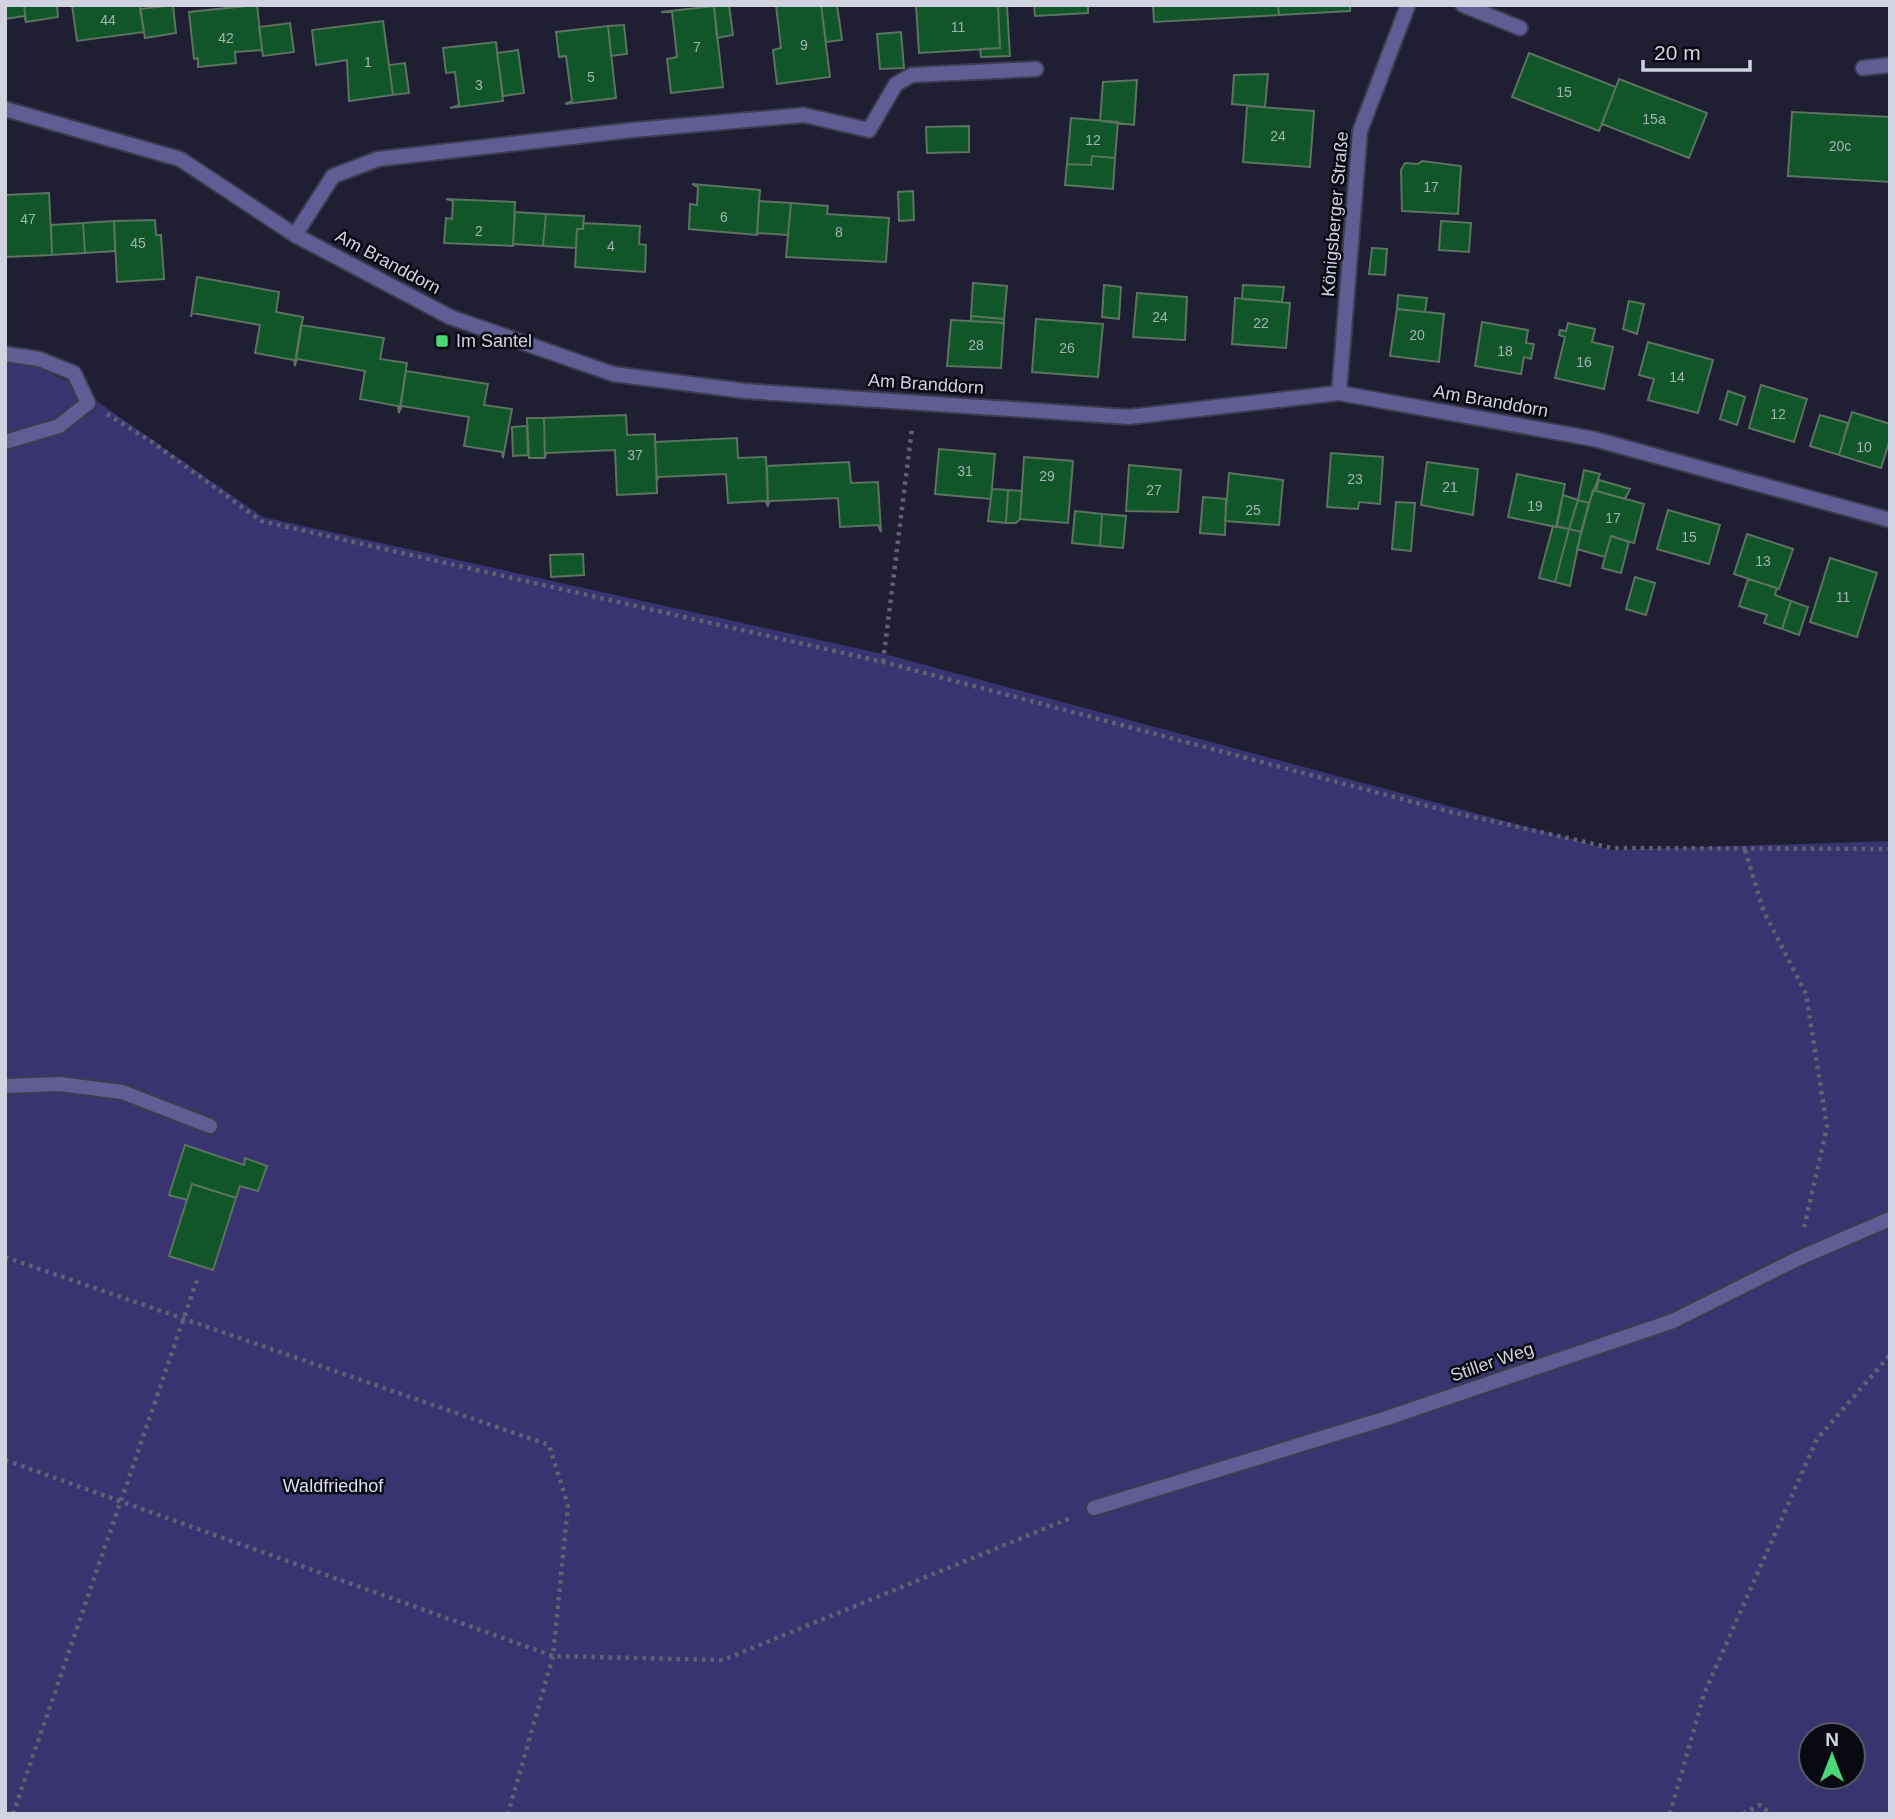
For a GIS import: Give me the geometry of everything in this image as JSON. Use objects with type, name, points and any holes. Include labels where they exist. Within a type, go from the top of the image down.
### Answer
[{"type":"street","name":"Königsberger Straße","points":[[1339,393],[1360,131],[1408,5]]},
{"type":"street","points":[[1463,5],[1520,28]]},
{"type":"street","points":[[1863,68],[1890,65]]},
{"type":"street","points":[[295,235],[333,176],[378,159],[633,130],[804,115],[869,130],[896,84],[912,75],[1036,69]]},
{"type":"street","name":"Am Branddorn","points":[[5,108],[180,159],[295,235],[450,317],[613,374],[745,391],[1129,417],[1339,393],[1594,439],[1890,520]]},
{"type":"street","points":[[5,354],[39,359],[75,373],[88,403],[59,426],[5,442]]},
{"type":"street","points":[[5,1086],[59,1084],[122,1092],[210,1126]]},
{"type":"street","name":"Stiller Weg","points":[[1094,1508],[1387,1418],[1673,1321],[1797,1259],[1890,1219]]},
{"type":"path","points":[[88,403],[152,442],[261,522],[883,662],[1434,807],[1612,848],[1890,849]]},
{"type":"path","points":[[883,662],[916,403]]},
{"type":"path","points":[[1745,850],[1764,912],[1806,994],[1827,1127],[1797,1259]]},
{"type":"path","points":[[5,1257],[549,1445],[568,1505],[553,1656],[508,1814]]},
{"type":"path","points":[[13,1814],[197,1280]]},
{"type":"path","points":[[1670,1814],[1704,1694],[1817,1439],[1890,1355]]},
{"type":"path","points":[[5,1460],[121,1499],[553,1656],[723,1660],[1094,1508]]},
{"type":"path","points":[[1743,1814],[1760,1805],[1771,1814]]},
{"type":"green space","name":"Waldfriedhof","points":[[5,362],[35,366],[68,381],[263,517],[892,656],[1612,850],[1890,841],[1890,1814],[5,1814]]},
{"type":"building","points":[[5,5],[24,5],[26,22],[24,16],[5,19]]},
{"type":"building","points":[[24,5],[57,5],[58,17],[26,22]]},
{"type":"building","points":[[72,5],[140,5],[144,32],[77,41]]},
{"type":"building","points":[[173,5],[176,33],[145,38],[140,9]]},
{"type":"building","points":[[257,5],[262,50],[235,52],[236,63],[198,67],[198,58],[194,59],[189,12]]},
{"type":"building","points":[[729,5],[733,35],[717,38],[714,6]]},
{"type":"building","points":[[776,5],[821,5],[830,77],[777,84],[773,50],[781,48]]},
{"type":"building","points":[[821,5],[837,5],[842,40],[826,42]]},
{"type":"building","points":[[916,5],[998,5],[1000,48],[919,53]]},
{"type":"building","points":[[1034,5],[1088,5],[1088,13],[1035,16]]},
{"type":"building","points":[[1153,5],[1278,5],[1279,15],[1154,22]]},
{"type":"building","points":[[1278,5],[1350,5],[1350,11],[1279,15]]},
{"type":"building","points":[[714,6],[723,87],[671,93],[667,59],[677,57],[672,12],[661,12]]},
{"type":"building","points":[[998,6],[1007,6],[1010,56],[981,57],[980,49],[1000,48]]},
{"type":"building","points":[[383,21],[393,95],[349,101],[347,60],[316,65],[312,30]]},
{"type":"building","points":[[290,23],[294,52],[263,56],[259,27]]},
{"type":"building","points":[[624,25],[627,54],[611,56],[608,26]]},
{"type":"building","points":[[608,26],[616,98],[565,104],[572,101],[566,56],[559,57],[556,32]]},
{"type":"building","points":[[901,32],[904,68],[880,69],[877,34]]},
{"type":"building","points":[[496,42],[503,101],[450,108],[459,105],[455,72],[446,73],[443,48]]},
{"type":"building","points":[[518,50],[524,93],[503,96],[497,53]]},
{"type":"building","points":[[1529,53],[1616,87],[1599,131],[1512,97]]},
{"type":"building","points":[[405,63],[409,93],[393,95],[389,65]]},
{"type":"building","points":[[1268,74],[1265,107],[1232,104],[1234,75]]},
{"type":"building","points":[[1619,79],[1707,113],[1689,158],[1602,124]]},
{"type":"building","points":[[1137,80],[1134,125],[1100,121],[1103,82]]},
{"type":"building","points":[[1247,106],[1314,111],[1310,167],[1243,162]]},
{"type":"building","points":[[1792,112],[1890,117],[1890,182],[1788,176]]},
{"type":"building","points":[[1071,118],[1118,122],[1115,158],[1092,156],[1091,165],[1067,164]]},
{"type":"building","points":[[969,126],[969,152],[927,153],[926,127]]},
{"type":"building","points":[[1092,156],[1115,158],[1113,189],[1065,185],[1067,164],[1091,165]]},
{"type":"building","points":[[1422,161],[1461,166],[1458,214],[1402,211],[1401,170],[1405,163],[1418,164]]},
{"type":"building","points":[[692,184],[760,190],[757,235],[689,229],[690,204],[697,205],[698,187]]},
{"type":"building","points":[[913,191],[914,220],[899,221],[898,192]]},
{"type":"building","points":[[49,193],[52,255],[6,257],[5,195]]},
{"type":"building","points":[[446,199],[515,202],[513,246],[444,243],[446,218],[452,219],[453,201]]},
{"type":"building","points":[[759,201],[791,203],[788,235],[757,233]]},
{"type":"building","points":[[791,203],[828,206],[827,214],[889,218],[886,262],[786,257]]},
{"type":"building","points":[[515,212],[546,214],[543,246],[513,244]]},
{"type":"building","points":[[546,214],[584,216],[583,229],[577,229],[576,248],[543,246]]},
{"type":"building","points":[[155,220],[156,235],[161,235],[164,279],[117,282],[114,221]]},
{"type":"building","points":[[114,221],[115,251],[85,253],[83,223]]},
{"type":"building","points":[[1441,221],[1471,223],[1469,252],[1439,250]]},
{"type":"building","points":[[83,223],[85,253],[52,255],[51,225]]},
{"type":"building","points":[[583,223],[640,226],[639,244],[646,245],[645,272],[575,267],[577,229],[583,229]]},
{"type":"building","points":[[1372,248],[1387,249],[1385,275],[1369,274]]},
{"type":"building","points":[[197,277],[279,292],[276,312],[303,317],[295,366],[294,360],[255,353],[260,325],[192,313],[191,317]]},
{"type":"building","points":[[973,283],[1007,286],[1004,319],[971,316]]},
{"type":"building","points":[[1104,285],[1121,287],[1119,319],[1102,317]]},
{"type":"building","points":[[1243,285],[1284,287],[1282,302],[1242,299]]},
{"type":"building","points":[[1137,293],[1187,297],[1185,340],[1133,337]]},
{"type":"building","points":[[1398,295],[1427,298],[1425,312],[1397,309]]},
{"type":"building","points":[[1235,298],[1290,303],[1286,348],[1232,344]]},
{"type":"building","points":[[1629,301],[1644,304],[1637,334],[1623,329]]},
{"type":"building","points":[[1397,309],[1444,314],[1439,362],[1390,356]]},
{"type":"building","points":[[971,316],[1004,319],[1004,323],[971,321]]},
{"type":"building","points":[[1036,319],[1103,324],[1098,377],[1032,372]]},
{"type":"building","points":[[951,320],[1004,323],[1001,368],[947,366]]},
{"type":"building","points":[[1482,322],[1528,330],[1526,343],[1534,344],[1531,359],[1524,357],[1521,374],[1475,366]]},
{"type":"building","points":[[1568,323],[1595,329],[1592,342],[1613,347],[1604,389],[1555,378],[1565,337],[1559,335],[1560,330],[1566,331]]},
{"type":"building","points":[[301,325],[384,338],[380,359],[407,363],[399,413],[398,406],[360,399],[365,371],[298,359],[295,363]]},
{"type":"building","points":[[1648,342],[1713,360],[1698,413],[1648,400],[1654,379],[1639,375]]},
{"type":"building","points":[[406,371],[488,384],[484,405],[512,409],[503,458],[502,452],[464,446],[469,417],[402,406],[400,410]]},
{"type":"building","points":[[1761,385],[1807,399],[1794,442],[1749,428]]},
{"type":"building","points":[[1728,391],[1745,397],[1737,425],[1720,419]]},
{"type":"building","points":[[1852,412],[1890,424],[1890,439],[1881,468],[1839,455]]},
{"type":"building","points":[[626,415],[627,435],[655,434],[657,493],[617,495],[615,450],[546,453],[545,458],[544,418]]},
{"type":"building","points":[[1820,415],[1848,423],[1839,455],[1810,446]]},
{"type":"building","points":[[527,418],[544,418],[545,458],[529,458]]},
{"type":"building","points":[[527,426],[528,455],[513,456],[512,427]]},
{"type":"building","points":[[737,438],[738,458],[766,457],[768,507],[766,501],[728,503],[726,474],[658,477],[657,481],[655,442]]},
{"type":"building","points":[[939,449],[995,454],[991,499],[935,494]]},
{"type":"building","points":[[1331,453],[1383,457],[1380,504],[1359,502],[1358,509],[1327,507]]},
{"type":"building","points":[[1024,457],[1073,461],[1068,523],[1020,519]]},
{"type":"building","points":[[849,462],[851,483],[878,482],[881,532],[878,525],[840,527],[838,498],[770,501],[768,505],[767,466]]},
{"type":"building","points":[[1427,462],[1478,469],[1473,515],[1421,505]]},
{"type":"building","points":[[1129,465],[1181,470],[1178,512],[1126,511]]},
{"type":"building","points":[[1584,470],[1600,474],[1589,503],[1578,500]]},
{"type":"building","points":[[1229,473],[1283,480],[1279,525],[1225,521]]},
{"type":"building","points":[[1517,474],[1565,484],[1556,527],[1508,517]]},
{"type":"building","points":[[1599,480],[1630,489],[1625,499],[1596,491]]},
{"type":"building","points":[[992,489],[1008,490],[1006,523],[988,521]]},
{"type":"building","points":[[1008,490],[1022,491],[1020,519],[1016,523],[1006,523]]},
{"type":"building","points":[[1593,490],[1644,504],[1634,543],[1611,536],[1605,557],[1577,549]]},
{"type":"building","points":[[1563,495],[1578,500],[1569,529],[1557,526]]},
{"type":"building","points":[[1203,497],[1226,499],[1225,535],[1200,533]]},
{"type":"building","points":[[1578,500],[1589,503],[1581,532],[1569,529]]},
{"type":"building","points":[[1396,502],[1415,503],[1411,551],[1392,549]]},
{"type":"building","points":[[1668,510],[1720,525],[1709,564],[1657,549]]},
{"type":"building","points":[[1075,511],[1102,514],[1100,546],[1072,543]]},
{"type":"building","points":[[1102,514],[1126,516],[1123,548],[1100,546]]},
{"type":"building","points":[[1553,526],[1569,529],[1555,582],[1539,578]]},
{"type":"building","points":[[1569,529],[1581,532],[1570,586],[1555,582]]},
{"type":"building","points":[[1747,534],[1793,549],[1779,589],[1734,574]]},
{"type":"building","points":[[1611,536],[1629,542],[1621,573],[1602,568]]},
{"type":"building","points":[[583,554],[584,575],[551,577],[550,555]]},
{"type":"building","points":[[1830,558],[1877,573],[1857,637],[1810,622]]},
{"type":"building","points":[[1635,577],[1655,583],[1646,615],[1626,609]]},
{"type":"building","points":[[1748,579],[1777,588],[1775,595],[1791,601],[1782,629],[1764,623],[1767,615],[1739,606]]},
{"type":"building","points":[[1791,601],[1808,607],[1799,635],[1782,629]]},
{"type":"building","points":[[185,1145],[244,1165],[245,1158],[267,1166],[258,1191],[240,1186],[236,1198],[192,1184],[187,1200],[169,1195]]},
{"type":"building","points":[[192,1184],[236,1198],[213,1270],[169,1256]]},
{"type":"place","name":"Im Santel","points":[[442,341]]}]
